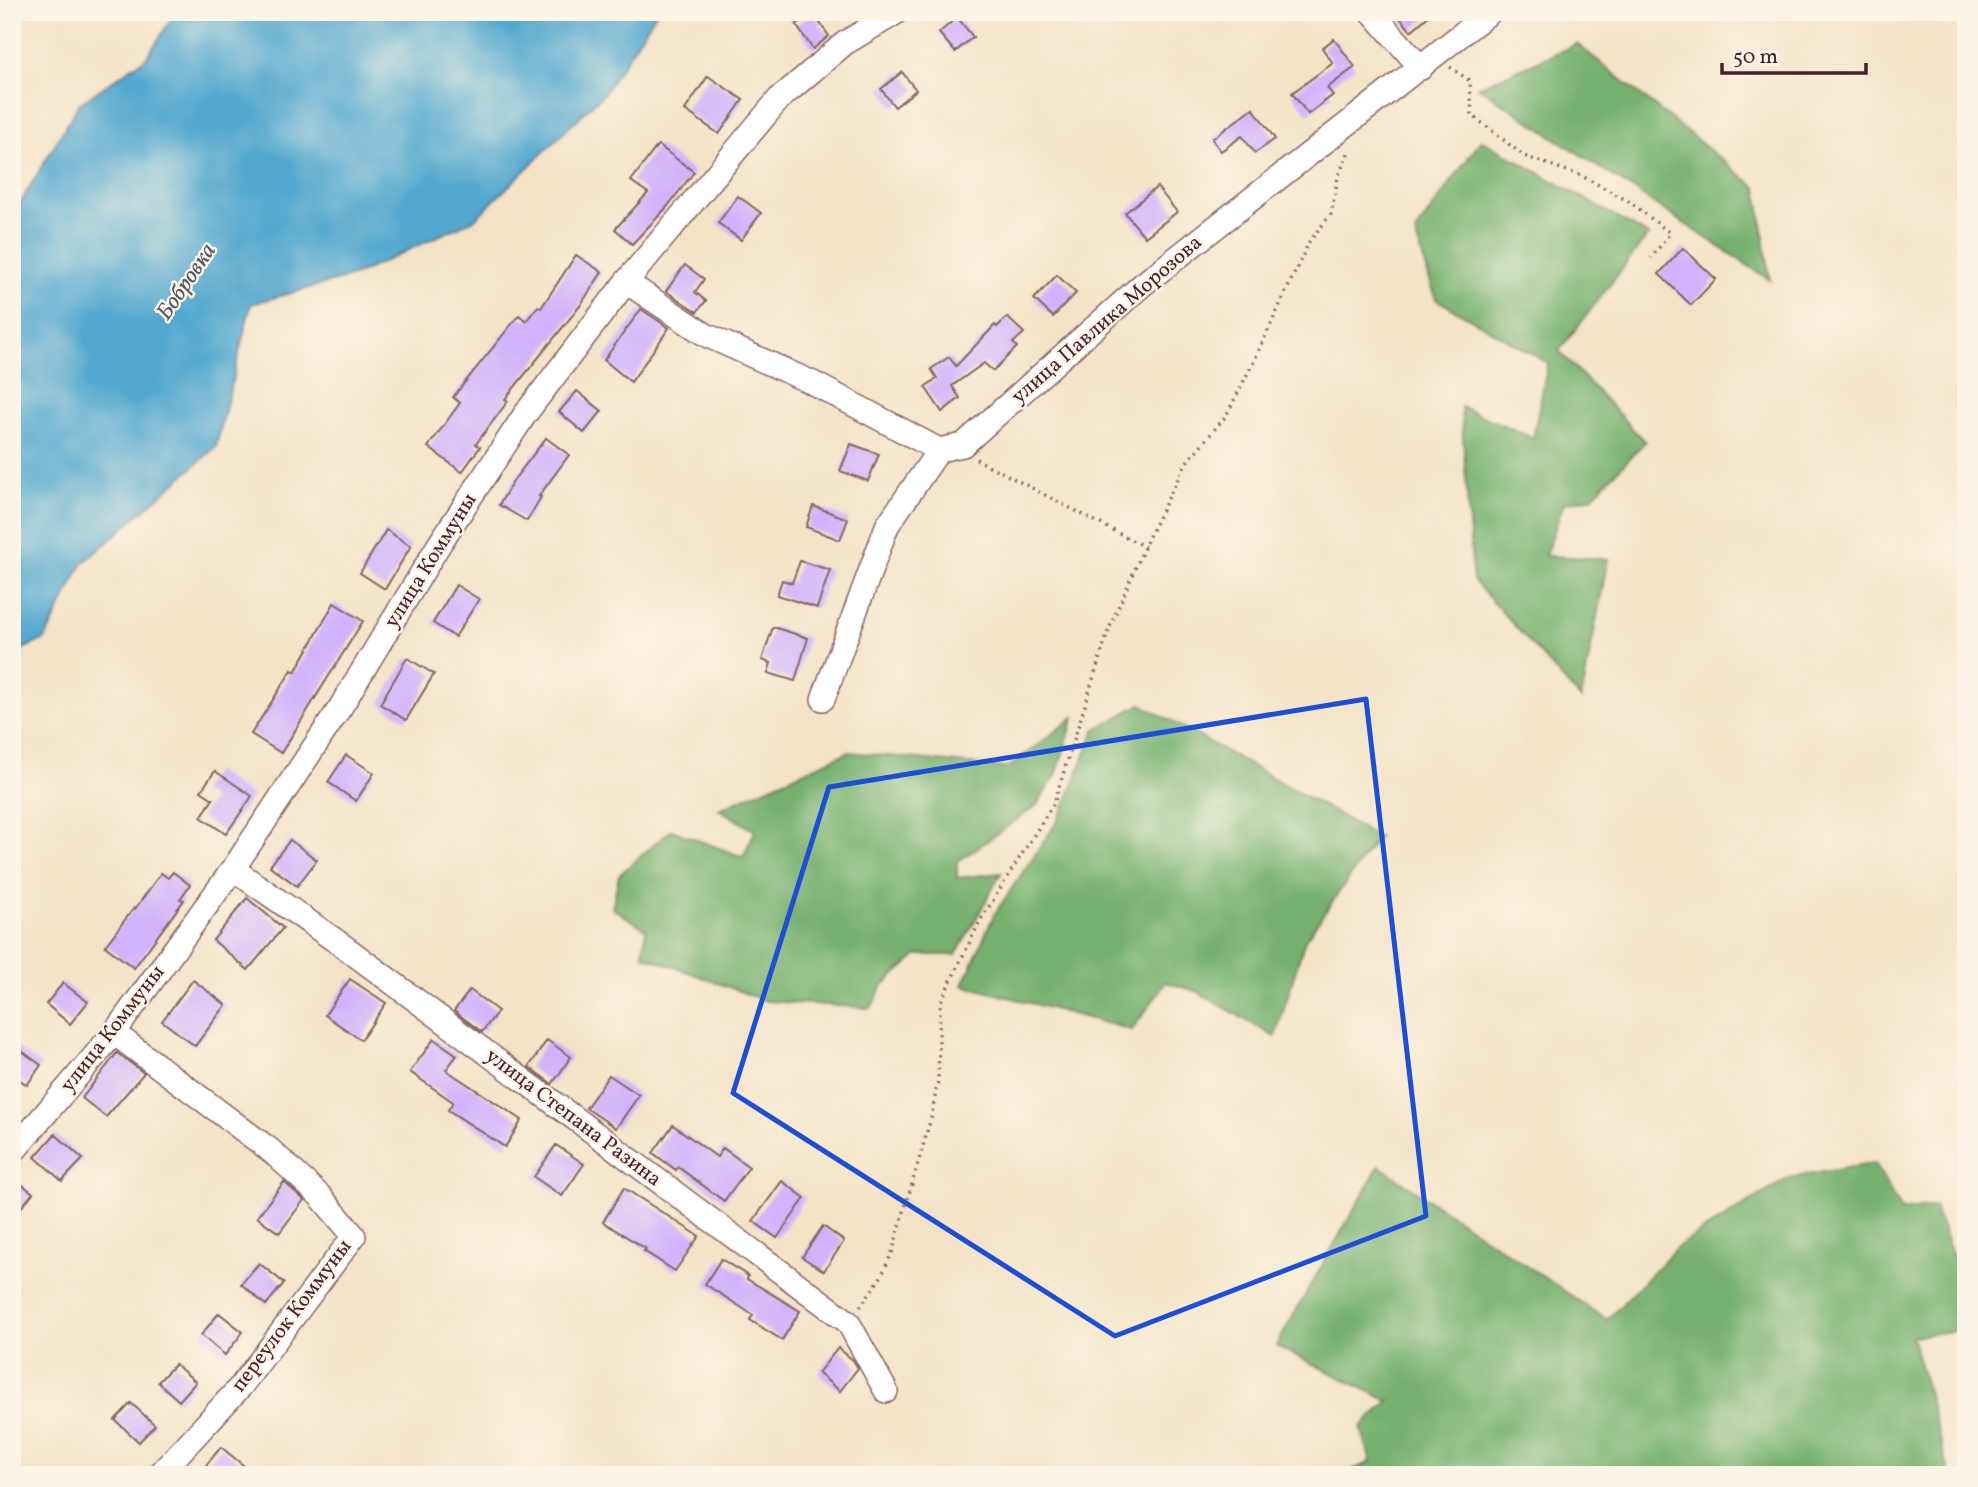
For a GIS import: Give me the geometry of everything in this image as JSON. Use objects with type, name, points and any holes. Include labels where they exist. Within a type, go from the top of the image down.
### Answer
[{"type":"street","name":"улица Коммуны","points":[[12,1153],[114,1033],[233,869],[340,709],[440,543],[526,413],[626,282],[779,99],[845,43],[897,12]]},
{"type":"street","points":[[1372,12],[1428,63]]},
{"type":"street","name":"улица Павлика Морозова","points":[[963,445],[1142,285],[1490,12]]},
{"type":"street","points":[[626,282],[706,335],[813,383],[939,450],[963,445]]},
{"type":"street","points":[[823,699],[887,526],[939,450]]},
{"type":"street","name":"улица Степана Разина","points":[[233,869],[346,948],[848,1322],[886,1391]]},
{"type":"street","name":"переулок Коммуны","points":[[114,1033],[270,1150],[320,1196],[355,1236],[241,1386],[159,1475]]},
{"type":"path","points":[[1428,63],[1470,81],[1472,115],[1524,156],[1594,182],[1630,202],[1670,233],[1651,258]]},
{"type":"path","points":[[848,1322],[881,1277],[892,1253],[931,1118],[938,1081],[940,1003],[980,921],[1054,803],[1110,629],[1145,547],[1186,463],[1226,416],[1309,242],[1331,214],[1338,177],[1353,143]]},
{"type":"path","points":[[963,445],[972,457],[1145,547]]},
{"type":"highlighted area","points":[[1366,699],[1426,1216],[1115,1336],[733,1093],[829,787]]},
{"type":"green space","points":[[1577,44],[1757,188],[1770,280],[1478,87]]},
{"type":"green space","points":[[1481,140],[1648,235],[1559,351],[1645,442],[1592,497],[1564,503],[1545,556],[1608,559],[1581,699],[1473,580],[1461,407],[1533,438],[1548,363],[1436,299],[1415,233]]},
{"type":"green space","points":[[1141,704],[1378,837],[1305,940],[1275,1037],[1196,991],[1166,982],[1132,1030],[963,985],[994,915],[1059,819],[1095,730]]},
{"type":"green space","points":[[1074,717],[1057,773],[1036,806],[957,862],[957,878],[1001,873],[956,955],[918,955],[883,985],[871,1008],[766,1001],[643,955],[646,929],[612,908],[619,875],[671,830],[743,857],[755,831],[719,809],[848,752],[1008,768]]},
{"type":"green space","points":[[1875,1163],[1901,1211],[1934,1206],[1963,1283],[1966,1284],[1966,1340],[1962,1330],[1912,1336],[1950,1475],[1342,1475],[1371,1462],[1361,1427],[1389,1401],[1276,1346],[1379,1166],[1607,1320],[1677,1247],[1789,1178]]},
{"type":"water","name":"Бобровка","points":[[176,12],[657,12],[604,93],[475,219],[353,276],[251,304],[216,447],[82,564],[45,639],[12,654],[12,217],[79,104],[147,57]]},
{"type":"building","points":[[1395,12],[1433,12],[1411,31]]},
{"type":"building","points":[[813,13],[829,36],[813,49],[796,25]]},
{"type":"building","points":[[957,17],[973,37],[955,52],[939,33]]},
{"type":"building","points":[[1334,39],[1355,67],[1327,88],[1333,95],[1308,114],[1292,93],[1333,63],[1322,48]]},
{"type":"building","points":[[902,72],[916,90],[895,107],[881,89]]},
{"type":"building","points":[[708,76],[743,100],[719,134],[685,110]]},
{"type":"building","points":[[1253,108],[1275,139],[1255,153],[1242,136],[1221,151],[1212,139]]},
{"type":"building","points":[[658,145],[694,172],[667,207],[632,244],[615,229],[648,193],[631,181]]},
{"type":"building","points":[[1157,187],[1177,212],[1145,237],[1125,213]]},
{"type":"building","points":[[738,196],[761,213],[741,240],[718,223]]},
{"type":"building","points":[[1683,248],[1716,279],[1691,305],[1659,274]]},
{"type":"building","points":[[576,255],[602,272],[580,306],[505,399],[508,401],[476,444],[480,447],[462,472],[428,447],[460,403],[453,397],[519,315],[526,321],[538,306],[541,308]]},
{"type":"building","points":[[685,265],[704,279],[695,292],[706,301],[697,312],[666,291]]},
{"type":"building","points":[[1057,275],[1076,293],[1053,317],[1034,299]]},
{"type":"building","points":[[641,309],[669,328],[631,382],[604,360]]},
{"type":"building","points":[[1007,317],[1024,333],[1013,343],[1017,347],[993,371],[984,363],[952,386],[960,398],[942,412],[925,387],[937,378],[931,369],[949,357],[956,366],[995,325],[997,327]]},
{"type":"building","points":[[577,391],[602,411],[584,433],[559,412]]},
{"type":"building","points":[[546,438],[569,455],[539,496],[541,497],[527,521],[499,505],[513,481]]},
{"type":"building","points":[[851,444],[879,454],[868,481],[840,471]]},
{"type":"building","points":[[813,506],[848,519],[840,540],[806,527]]},
{"type":"building","points":[[386,530],[411,546],[385,589],[360,573]]},
{"type":"building","points":[[800,561],[830,570],[817,608],[777,595],[782,580],[792,583]]},
{"type":"building","points":[[456,585],[479,599],[455,637],[433,623]]},
{"type":"building","points":[[334,603],[363,621],[281,753],[251,734],[292,670],[295,672]]},
{"type":"building","points":[[773,627],[808,638],[795,681],[768,673],[771,663],[762,660]]},
{"type":"building","points":[[407,658],[434,674],[406,720],[380,704]]},
{"type":"building","points":[[346,755],[374,773],[356,801],[328,782]]},
{"type":"building","points":[[215,771],[252,796],[226,834],[201,817],[213,799],[201,791]]},
{"type":"building","points":[[290,840],[317,860],[297,886],[270,866]]},
{"type":"building","points":[[173,872],[190,885],[180,899],[184,900],[134,968],[105,946],[161,873],[168,878]]},
{"type":"building","points":[[247,898],[283,928],[248,970],[213,940]]},
{"type":"building","points":[[350,979],[386,1003],[361,1040],[325,1015]]},
{"type":"building","points":[[193,980],[226,1005],[195,1046],[162,1021]]},
{"type":"building","points":[[63,983],[88,1002],[70,1024],[46,1004]]},
{"type":"building","points":[[470,990],[498,1011],[482,1032],[454,1011]]},
{"type":"building","points":[[434,1039],[457,1055],[446,1070],[522,1120],[505,1147],[448,1110],[453,1102],[410,1072]]},
{"type":"building","points":[[547,1040],[571,1057],[552,1084],[529,1067]]},
{"type":"building","points":[[12,1044],[41,1065],[27,1085],[12,1074]]},
{"type":"building","points":[[117,1053],[144,1073],[106,1117],[82,1098]]},
{"type":"building","points":[[609,1075],[639,1095],[616,1128],[586,1108]]},
{"type":"building","points":[[673,1125],[717,1157],[723,1148],[749,1167],[724,1201],[678,1167],[676,1170],[653,1153]]},
{"type":"building","points":[[55,1134],[83,1159],[62,1181],[35,1157]]},
{"type":"building","points":[[556,1145],[584,1164],[562,1196],[534,1177]]},
{"type":"building","points":[[12,1177],[33,1193],[12,1219]]},
{"type":"building","points":[[782,1181],[805,1198],[777,1238],[753,1221]]},
{"type":"building","points":[[284,1182],[304,1200],[279,1233],[257,1217]]},
{"type":"building","points":[[624,1188],[699,1236],[675,1271],[603,1222]]},
{"type":"building","points":[[823,1226],[844,1241],[824,1271],[802,1257]]},
{"type":"building","points":[[721,1259],[748,1276],[747,1279],[800,1311],[782,1340],[750,1320],[753,1315],[705,1284]]},
{"type":"building","points":[[259,1263],[284,1283],[266,1305],[241,1284]]},
{"type":"building","points":[[219,1313],[243,1332],[225,1355],[201,1335]]},
{"type":"building","points":[[838,1348],[853,1360],[858,1368],[840,1391],[818,1373]]},
{"type":"building","points":[[175,1364],[196,1382],[179,1401],[158,1382]]},
{"type":"building","points":[[131,1403],[155,1425],[139,1442],[115,1420]]},
{"type":"building","points":[[221,1447],[244,1466],[237,1475],[198,1475]]}]
